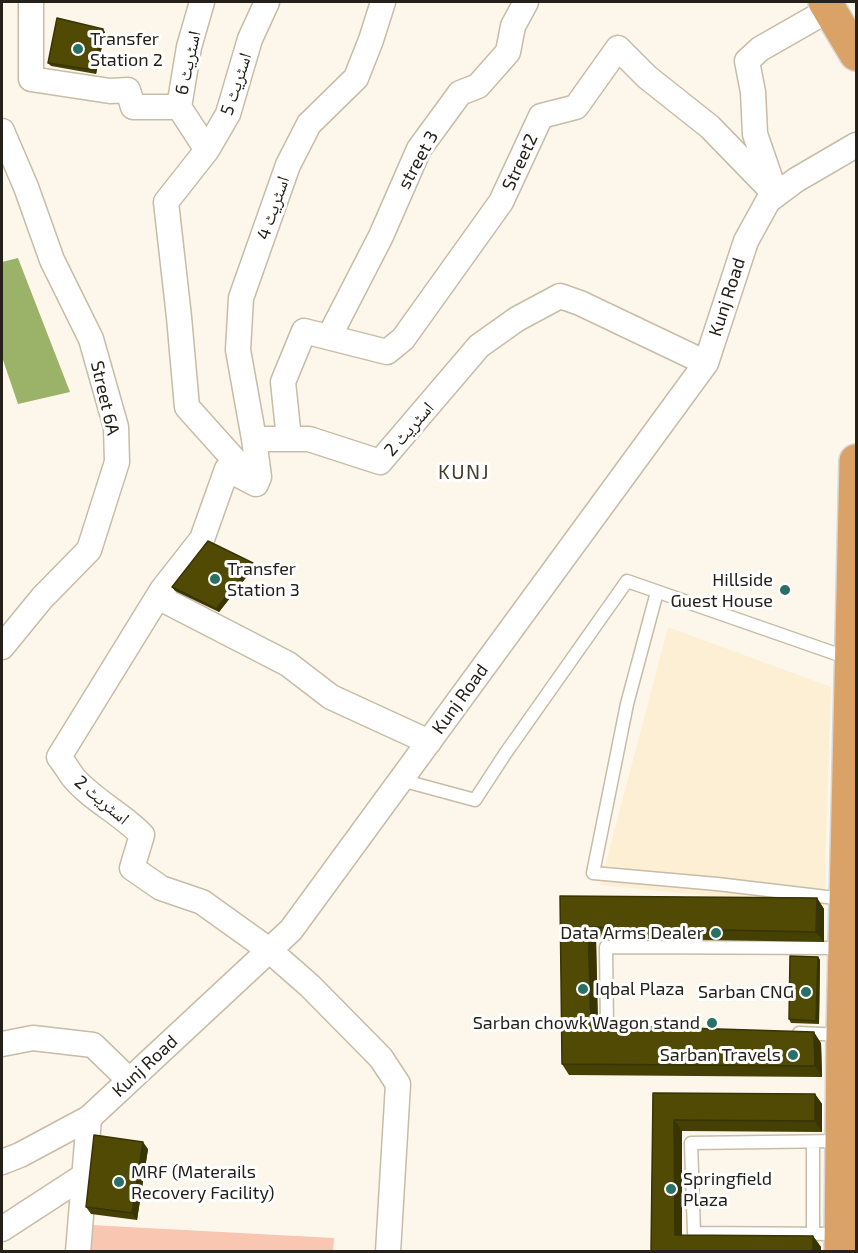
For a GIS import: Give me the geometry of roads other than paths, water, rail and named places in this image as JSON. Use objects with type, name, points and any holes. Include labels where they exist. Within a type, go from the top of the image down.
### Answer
[{"type":"highway","points":[[828,5],[856,54]]},
{"type":"highway","points":[[832,1239],[828,1141],[843,1035],[856,461]]},
{"type":"street","name":"اسٹریٹ 6","points":[[31,2],[30,79],[111,92],[128,90],[133,106],[179,107],[189,47],[202,2]]},
{"type":"street","name":"اسٹریٹ 5","points":[[256,484],[187,407],[166,202],[207,150],[228,114],[250,39],[267,2]]},
{"type":"street","name":"اسٹریٹ 4","points":[[254,439],[238,350],[241,298],[288,165],[309,124],[356,78],[383,2]]},
{"type":"street","name":"street 3","points":[[329,337],[381,236],[419,149],[460,93],[478,86],[508,52],[513,26],[526,2]]},
{"type":"street","points":[[776,195],[755,134],[753,92],[747,61],[760,49],[828,5]]},
{"type":"street","name":"Street2","points":[[289,439],[283,382],[304,331],[387,352],[403,339],[501,202],[541,116],[576,107],[618,48],[647,77],[710,127],[776,195]]},
{"type":"street","points":[[179,107],[207,150]]},
{"type":"street","name":"Street 6A","points":[[2,131],[26,187],[52,260],[91,339],[116,427],[117,462],[89,550],[42,598],[2,647]]},
{"type":"street","name":"Kunj Road","points":[[2,1162],[20,1155],[89,1118],[291,930],[706,363],[746,241],[768,201],[796,180],[856,145]]},
{"type":"street","name":"اسٹریٹ 2","points":[[254,439],[309,440],[380,462],[479,346],[517,319],[560,296],[580,303],[706,363]]},
{"type":"street","points":[[254,439],[259,477],[256,484]]},
{"type":"street","name":"اسٹریٹ 2","points":[[256,484],[227,469],[202,539],[158,597],[59,757],[74,778],[95,797],[131,823],[142,835],[132,868],[161,888],[202,902],[270,950]]},
{"type":"street","points":[[158,597],[288,664],[331,697],[429,742]]},
{"type":"street","points":[[270,950],[310,986],[381,1058],[398,1084],[388,1251]]},
{"type":"street","points":[[2,1044],[33,1038],[93,1045],[129,1080]]},
{"type":"street","points":[[78,1251],[89,1118]]},
{"type":"street","points":[[2,1229],[85,1175]]},
{"type":"lane","points":[[401,780],[476,800],[505,754],[627,581],[852,660]]},
{"type":"lane","points":[[657,592],[627,704],[593,873],[846,899]]},
{"type":"lane","points":[[630,1029],[607,1028],[606,947],[845,948]]},
{"type":"lane","points":[[781,1032],[843,1035]]},
{"type":"lane","points":[[828,1141],[691,1143],[694,1233],[832,1239]]},
{"type":"place","name":"Transfer Station 2","points":[[78,49]]},
{"type":"place","name":"Transfer Station 3","points":[[215,579]]},
{"type":"place","name":"Hillside Guest House","points":[[785,590]]},
{"type":"place","name":"Data Arms Dealer","points":[[716,933]]},
{"type":"place","name":"Iqbal Plaza","points":[[583,989]]},
{"type":"place","name":"Sarban CNG","points":[[806,992]]},
{"type":"place","name":"Sarban chowk Wagon stand","points":[[712,1023]]},
{"type":"place","name":"Sarban Travels","points":[[793,1055]]},
{"type":"place","name":"MRF (Materails Recovery Facility)","points":[[119,1182]]},
{"type":"place","name":"Springfield Plaza","points":[[671,1189]]},
{"type":"district","name":"KUNJ","points":[[464,472]]}]
